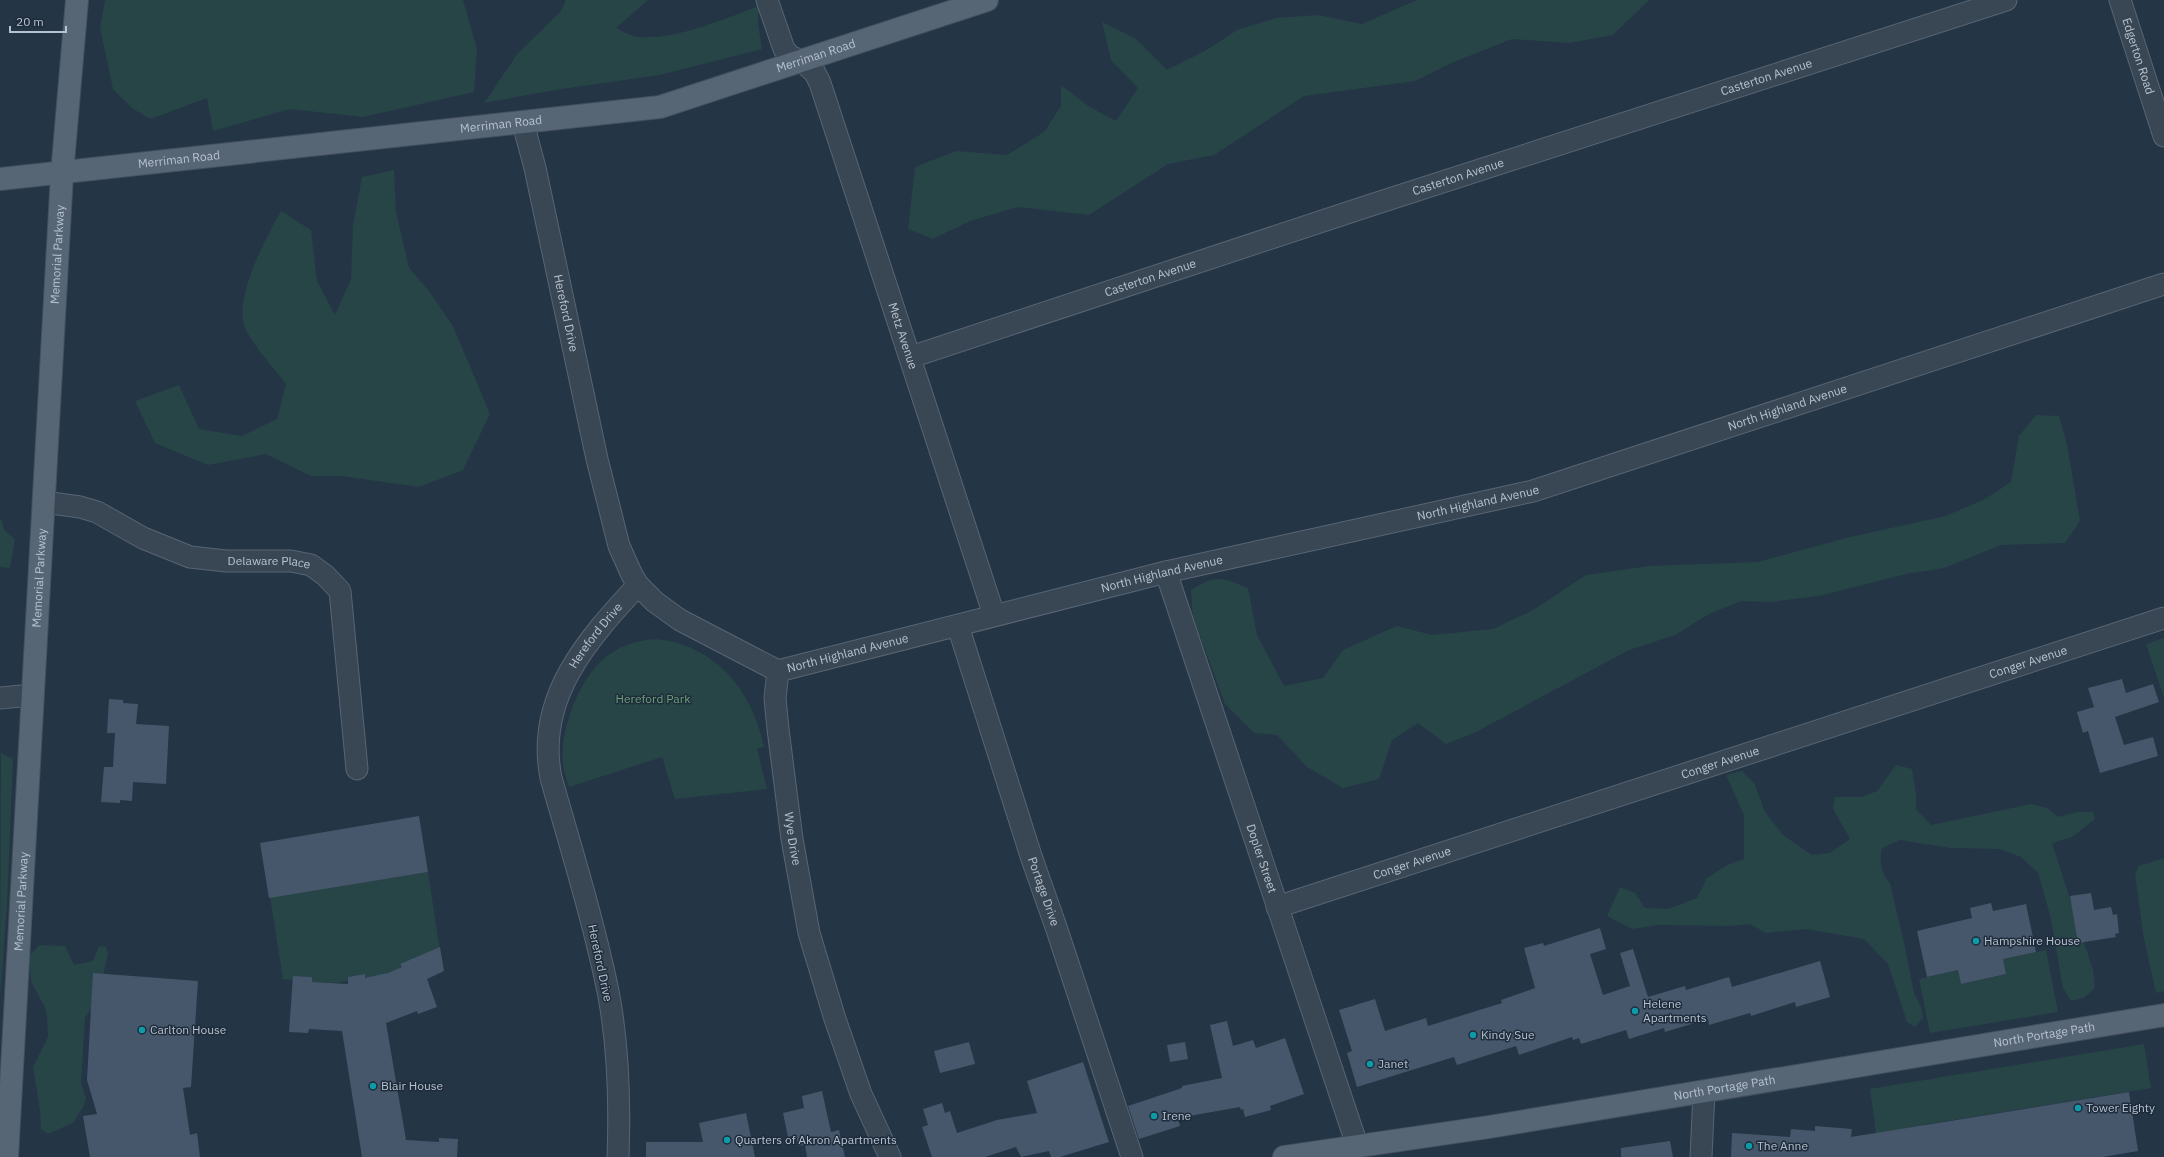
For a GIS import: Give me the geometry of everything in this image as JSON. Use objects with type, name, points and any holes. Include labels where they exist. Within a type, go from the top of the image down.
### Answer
[{"type":"main road","name":"Memorial Parkway","points":[[7,1157],[62,174],[77,0]]},
{"type":"main road","name":"Merriman Road","points":[[0,179],[62,174],[660,107],[803,62],[987,0]]},
{"type":"main road","name":"North Portage Path","points":[[1284,1157],[1357,1145],[1489,1127],[2164,1015]]},
{"type":"street","name":"Metz Avenue","points":[[767,0],[781,44],[790,56],[803,62],[815,73],[820,83],[911,357],[994,615]]},
{"type":"street","name":"Casterton Avenue","points":[[911,357],[1365,207],[2006,0]]},
{"type":"street","name":"Edgerton Road","points":[[2120,0],[2163,128]]},
{"type":"street","name":"Hereford Drive","points":[[523,123],[535,168],[597,459],[619,546],[638,585],[618,607],[569,671],[556,697],[547,736],[547,757],[551,778],[588,908],[608,992],[616,1078],[618,1157]]},
{"type":"street","name":"North Highland Avenue","points":[[778,671],[1166,572],[1533,491],[2164,284]]},
{"type":"street","name":"Delaware Place","points":[[44,502],[80,507],[97,512],[142,538],[190,557],[226,561],[291,561],[311,565],[326,576],[340,591],[356,769]]},
{"type":"street","name":"Dopler Street","points":[[1166,572],[1276,907],[1357,1145]]},
{"type":"street","points":[[638,585],[655,602],[680,620],[778,671]]},
{"type":"street","name":"Conger Avenue","points":[[1276,907],[2164,618]]},
{"type":"street","name":"Portage Drive","points":[[958,626],[1031,856],[1132,1157]]},
{"type":"street","name":"Wye Drive","points":[[778,671],[775,698],[778,729],[792,839],[809,934],[835,1019],[861,1094],[890,1157]]},
{"type":"street","points":[[0,698],[32,695]]},
{"type":"street","points":[[1701,1157],[1704,1092]]},
{"type":"green space","points":[[105,0],[463,0],[477,49],[474,92],[363,117],[290,109],[213,131],[207,98],[150,119],[132,108],[113,89],[100,28]]},
{"type":"green space","points":[[566,0],[648,0],[616,28],[638,37],[668,35],[700,28],[759,6],[758,23],[762,49],[660,75],[555,90],[484,103],[518,53],[561,11]]},
{"type":"green space","points":[[1417,0],[1649,0],[1613,35],[1569,43],[1512,39],[1449,64],[1415,81],[1304,96],[1214,155],[1168,164],[1089,215],[1018,207],[970,221],[933,239],[908,229],[915,167],[956,151],[1007,155],[1044,132],[1061,106],[1061,85],[1088,106],[1116,121],[1138,88],[1111,60],[1102,22],[1136,39],[1167,70],[1205,51],[1237,30],[1276,18],[1318,15],[1362,24]]},
{"type":"green space","points":[[394,170],[396,212],[409,268],[429,291],[453,326],[490,414],[463,470],[419,487],[341,476],[311,476],[266,454],[208,465],[155,443],[135,401],[179,385],[199,429],[242,436],[277,419],[286,384],[254,344],[246,330],[243,318],[243,303],[247,286],[260,252],[281,211],[311,230],[317,281],[335,315],[351,279],[353,225],[362,177]]},
{"type":"green space","points":[[2036,415],[2059,416],[2067,444],[2080,521],[2065,543],[2001,545],[1944,568],[1906,574],[1819,596],[1770,602],[1741,601],[1709,614],[1675,635],[1629,650],[1476,732],[1446,744],[1418,723],[1392,740],[1379,779],[1343,788],[1307,767],[1277,735],[1254,733],[1225,704],[1193,617],[1191,590],[1207,581],[1219,579],[1231,581],[1248,588],[1257,635],[1284,686],[1323,678],[1343,650],[1397,626],[1432,635],[1493,629],[1533,610],[1586,575],[1649,566],[1758,562],[1850,537],[1946,516],[1985,499],[2011,482],[2019,436]]},
{"type":"green space","points":[[0,519],[2,520],[4,530],[15,539],[10,568],[0,567]]},
{"type":"green space","points":[[2164,638],[2164,698],[2146,644]]},
{"type":"green space","name":"Hereford Park","points":[[654,639],[676,642],[695,650],[712,660],[740,689],[751,707],[759,726],[764,747],[757,748],[767,789],[675,799],[662,757],[569,787],[563,766],[564,736],[574,704],[589,675],[599,663],[610,654],[631,644]]},
{"type":"green space","points":[[1,753],[13,759],[7,905],[0,997]]},
{"type":"green space","points":[[1896,765],[1912,769],[1916,794],[1916,809],[1931,825],[2031,804],[2047,808],[2058,817],[2077,812],[2093,812],[2095,819],[2072,837],[2052,843],[2093,970],[2095,988],[2084,998],[2071,1001],[2063,988],[2050,915],[2038,873],[2021,857],[2000,849],[1950,848],[1900,840],[1882,848],[1882,867],[1890,883],[1914,993],[1921,1007],[1923,1018],[1915,1027],[1907,1022],[1888,964],[1864,939],[1806,929],[1766,933],[1750,924],[1732,926],[1658,925],[1632,929],[1607,916],[1620,887],[1635,893],[1645,908],[1668,909],[1697,898],[1707,878],[1729,864],[1744,859],[1744,815],[1726,775],[1742,771],[1754,783],[1765,812],[1783,835],[1812,855],[1830,853],[1850,839],[1833,809],[1835,797],[1862,797],[1877,791]]},
{"type":"green space","points":[[2164,858],[2164,991],[2156,993],[2143,934],[2135,874],[2139,866]]},
{"type":"green space","points":[[428,872],[443,971],[418,957],[400,964],[402,967],[380,977],[365,978],[365,974],[348,977],[348,981],[335,983],[312,982],[312,977],[293,976],[293,980],[283,979],[270,897]]},
{"type":"green space","points":[[39,945],[65,946],[74,965],[93,961],[99,946],[106,947],[108,954],[98,999],[85,1018],[81,1084],[86,1098],[84,1105],[73,1123],[48,1134],[41,1129],[40,1111],[33,1067],[48,1037],[45,1007],[31,982],[29,956]]},
{"type":"green space","points":[[2046,950],[2058,1012],[1930,1033],[1919,979],[1958,970],[1961,984],[2006,974],[2003,959]]},
{"type":"green space","points":[[2144,1044],[2151,1088],[1922,1125],[1926,1154],[1910,1157],[1876,1133],[1870,1089]]},
{"type":"building","points":[[2122,679],[2126,693],[2153,684],[2159,702],[2115,717],[2124,745],[2153,737],[2158,756],[2100,773],[2088,731],[2083,733],[2077,712],[2094,707],[2088,688]]},
{"type":"building","points":[[109,699],[123,700],[123,703],[138,704],[136,724],[169,726],[166,784],[133,782],[132,801],[120,800],[120,803],[101,802],[104,767],[113,767],[115,733],[107,733]]},
{"type":"building","points":[[419,816],[428,872],[269,898],[260,843]]},
{"type":"building","points":[[2091,893],[2094,910],[2111,907],[2113,915],[2117,914],[2119,933],[2115,934],[2116,937],[2078,943],[2070,896]]},
{"type":"building","name":"Hampshire House","points":[[1991,903],[1993,911],[2026,904],[2036,952],[2003,959],[2006,974],[1961,984],[1958,970],[1927,977],[1917,931],[1972,918],[1970,908]]},
{"type":"building","points":[[1600,928],[1606,949],[1590,954],[1603,995],[1630,986],[1620,953],[1633,949],[1648,997],[1685,986],[1686,990],[1729,977],[1732,987],[1820,961],[1830,997],[1796,1007],[1795,1002],[1751,1016],[1750,1013],[1709,1025],[1708,1019],[1665,1032],[1664,1028],[1629,1039],[1626,1030],[1581,1044],[1579,1038],[1573,1040],[1572,1037],[1519,1055],[1516,1046],[1457,1065],[1454,1057],[1357,1087],[1347,1053],[1352,1051],[1339,1010],[1375,999],[1385,1031],[1426,1018],[1428,1026],[1502,1003],[1501,1000],[1535,988],[1524,948],[1543,943],[1544,946]]},
{"type":"building","name":"Blair House","points":[[440,947],[444,971],[427,979],[437,1007],[418,1014],[417,1011],[386,1023],[406,1140],[439,1142],[439,1138],[458,1139],[457,1157],[362,1157],[342,1031],[309,1029],[308,1033],[289,1032],[293,976],[312,977],[312,982],[348,984],[348,977],[365,974],[365,978],[388,973],[402,967],[400,964]]},
{"type":"building","name":"Carlton House","points":[[93,973],[198,981],[191,1087],[183,1088],[190,1135],[197,1133],[200,1157],[90,1157],[83,1116],[97,1114],[87,1080]]},
{"type":"building","points":[[1227,1021],[1233,1046],[1253,1040],[1256,1048],[1285,1038],[1304,1094],[1270,1106],[1271,1110],[1245,1117],[1243,1109],[1241,1110],[1240,1107],[1178,1118],[1180,1126],[1139,1139],[1128,1106],[1182,1088],[1182,1086],[1222,1078],[1210,1025]]},
{"type":"building","points":[[969,1042],[975,1064],[940,1073],[934,1051]]},
{"type":"building","points":[[1185,1042],[1188,1059],[1170,1062],[1167,1045]]},
{"type":"building","points":[[1083,1062],[1109,1142],[1060,1157],[1051,1157],[1049,1151],[1021,1157],[1016,1147],[985,1157],[932,1157],[922,1127],[928,1125],[923,1109],[942,1103],[945,1113],[950,1111],[957,1133],[997,1120],[1037,1113],[1027,1081]]},
{"type":"building","points":[[822,1091],[831,1132],[839,1130],[845,1157],[807,1157],[805,1145],[798,1146],[796,1135],[788,1137],[783,1113],[804,1108],[802,1096]]},
{"type":"building","name":"Tower Eighty","points":[[2129,1092],[2138,1151],[2103,1157],[1731,1157],[1732,1133],[1790,1137],[1791,1129],[1815,1131],[1815,1126],[1852,1129],[1851,1137]]},
{"type":"building","name":"Quarters of Akron Apartments","points":[[746,1113],[755,1157],[646,1157],[646,1142],[703,1142],[699,1123]]},
{"type":"building","points":[[1670,1141],[1673,1157],[1621,1157],[1621,1148]]},
{"type":"place","name":"Hampshire House","points":[[1976,941]]},
{"type":"place","name":"Helene Apartments","points":[[1635,1011]]},
{"type":"place","name":"Carlton House","points":[[142,1030]]},
{"type":"place","name":"Kindy Sue","points":[[1473,1035]]},
{"type":"place","name":"Janet","points":[[1370,1064]]},
{"type":"place","name":"Blair House","points":[[373,1086]]},
{"type":"place","name":"Tower Eighty","points":[[2078,1108]]},
{"type":"place","name":"Irene","points":[[1154,1116]]},
{"type":"place","name":"Quarters of Akron Apartments","points":[[727,1140]]},
{"type":"place","name":"The Anne","points":[[1749,1146]]}]
